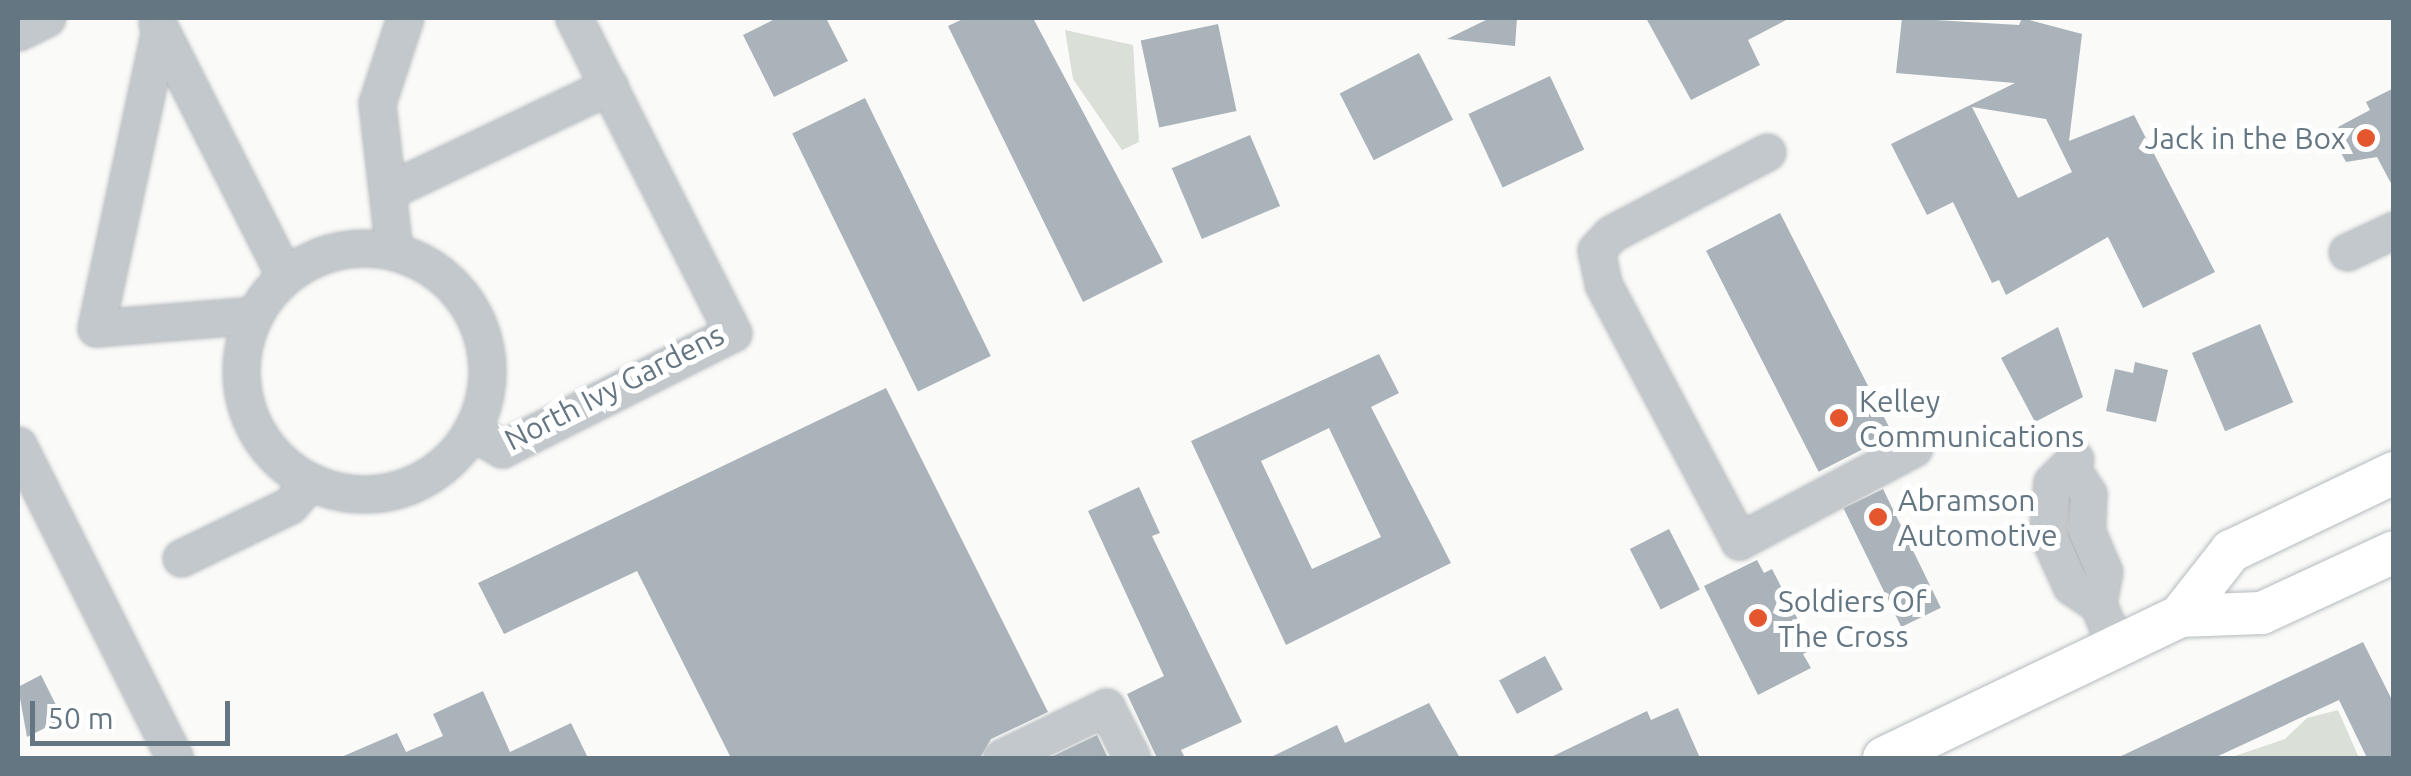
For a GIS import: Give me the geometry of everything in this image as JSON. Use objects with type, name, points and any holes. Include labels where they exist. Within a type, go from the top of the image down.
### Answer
[{"type":"main road","points":[[2180,616],[2230,551],[2394,473]]},
{"type":"main road","points":[[1884,758],[2180,616],[2262,614],[2394,552]]},
{"type":"street","points":[[18,32],[47,18]]},
{"type":"street","points":[[394,251],[377,103],[405,18]]},
{"type":"street","name":"North Ivy Gardens","points":[[472,431],[502,449],[733,333],[574,18]]},
{"type":"street","points":[[158,23],[285,276]]},
{"type":"street","points":[[158,23],[96,328],[254,315]]},
{"type":"street","points":[[388,191],[609,86]]},
{"type":"street","points":[[1767,152],[1611,234],[1596,250],[1602,284],[1739,541],[1914,448]]},
{"type":"street","points":[[2347,252],[2394,230]]},
{"type":"street","name":"North Ivy Gardens","points":[[356,247],[394,251],[429,266],[477,322],[487,359],[472,431],[418,482],[345,493],[310,482],[255,428],[242,391],[254,315],[285,276],[356,247]]},
{"type":"street","points":[[18,444],[175,758]]},
{"type":"street","points":[[2074,464],[2088,494],[2087,532],[2104,572],[2098,604],[2116,647]]},
{"type":"street","points":[[181,558],[290,505],[310,482]]},
{"type":"street","points":[[1001,758],[1106,707],[1132,758]]},
{"type":"shaded area","points":[[1065,30],[1133,45],[1139,142],[1122,150],[1073,79]]},
{"type":"shaded area","points":[[2338,710],[2359,758],[2229,758],[2285,739],[2307,718]]},
{"type":"building","points":[[777,18],[826,18],[848,61],[774,97],[743,35]]},
{"type":"building","points":[[965,18],[1033,18],[1163,262],[1083,302],[948,26]]},
{"type":"building","points":[[1490,18],[1517,18],[1515,46],[1447,39]]},
{"type":"building","points":[[1646,18],[1790,18],[1748,40],[1760,65],[1691,100]]},
{"type":"building","points":[[1902,18],[2019,25],[2022,18],[2082,34],[2069,141],[2134,115],[2215,272],[2143,308],[2108,237],[2006,295],[1999,280],[1992,283],[1953,202],[1927,215],[1891,144],[2015,83],[1896,73]],"holes":[[[1972,107],[2046,119],[2072,172],[2018,198]]]},
{"type":"building","points":[[1218,24],[1237,111],[1159,127],[1141,40]]},
{"type":"building","points":[[1419,53],[1453,120],[1374,160],[1340,93]]},
{"type":"building","points":[[1550,76],[1584,149],[1503,187],[1468,114]]},
{"type":"building","name":"Jack in the Box","points":[[2394,88],[2394,189],[2377,157],[2346,162],[2334,140],[2343,135],[2338,127],[2370,110],[2366,102]]},
{"type":"building","points":[[865,98],[991,356],[918,391],[792,134]]},
{"type":"building","points":[[1250,135],[1280,206],[1202,239],[1172,168]]},
{"type":"building","points":[[1780,213],[1893,434],[1819,472],[1706,251]]},
{"type":"building","points":[[2260,324],[2293,402],[2225,431],[2192,353]]},
{"type":"building","points":[[2058,327],[2083,397],[2035,422],[2001,358]]},
{"type":"building","points":[[1379,354],[1399,393],[1371,407],[1451,563],[1286,645],[1191,441]],"holes":[[[1329,428],[1381,537],[1312,569],[1261,461]]]},
{"type":"building","points":[[2135,362],[2168,370],[2156,422],[2106,411],[2115,369],[2133,373]]},
{"type":"building","points":[[886,388],[1048,712],[991,739],[980,758],[731,758],[637,571],[504,634],[478,583]]},
{"type":"building","points":[[1139,487],[1160,533],[1152,536],[1242,722],[1181,750],[1185,758],[1157,758],[1127,694],[1164,676],[1088,511]]},
{"type":"building","points":[[1883,489],[1941,608],[1901,627],[1843,508]]},
{"type":"building","points":[[1669,529],[1700,590],[1661,610],[1630,549]]},
{"type":"building","name":"Soldiers Of The Cross","points":[[1757,560],[1764,573],[1772,569],[1813,649],[1803,654],[1811,668],[1758,695],[1704,586]]},
{"type":"building","points":[[2363,642],[2394,704],[2394,758],[2367,758],[2339,700],[2214,758],[2117,758]]},
{"type":"building","points":[[1545,656],[1563,690],[1517,714],[1499,680]]},
{"type":"building","points":[[41,675],[63,719],[27,737],[18,687]]},
{"type":"building","points":[[483,691],[510,752],[571,723],[588,758],[339,758],[397,733],[406,752],[443,736],[433,714]]},
{"type":"building","points":[[1429,703],[1460,758],[1269,758],[1337,725],[1345,743]]},
{"type":"building","points":[[1678,708],[1700,758],[1549,758],[1647,711],[1651,720]]},
{"type":"building","points":[[1097,735],[1108,758],[1049,758]]},
{"type":"place","name":"Jack in the Box","points":[[2366,138]]},
{"type":"place","name":"Kelley Communications","points":[[1839,418]]},
{"type":"place","name":"Abramson Automotive","points":[[1878,517]]},
{"type":"place","name":"Soldiers Of The Cross","points":[[1758,618]]}]
